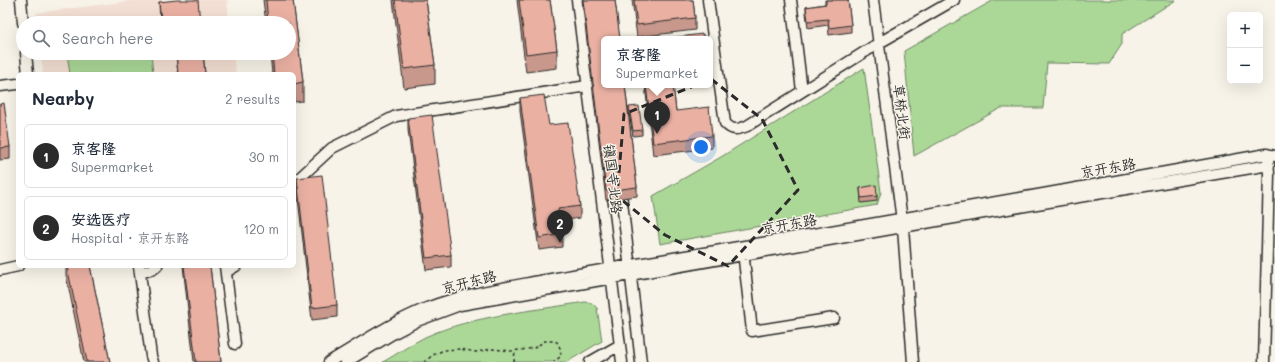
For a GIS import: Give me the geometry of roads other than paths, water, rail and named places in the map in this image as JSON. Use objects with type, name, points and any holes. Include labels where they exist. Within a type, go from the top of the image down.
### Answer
[{"type":"street","points":[[21,0],[23,16]]},
{"type":"street","name":"镇国寺北路","points":[[577,0],[622,362]]},
{"type":"street","points":[[708,0],[712,36]]},
{"type":"street","points":[[791,0],[802,91]]},
{"type":"street","name":"草桥北街","points":[[873,0],[902,223],[913,362]]},
{"type":"street","points":[[713,43],[725,123],[733,130],[739,130],[879,43],[954,0]]},
{"type":"street","points":[[27,60],[28,72]]},
{"type":"street","points":[[0,86],[16,84]]},
{"type":"street","points":[[296,181],[332,148],[396,116],[587,86]]},
{"type":"street","points":[[1264,362],[1269,165],[1271,155]]},
{"type":"street","name":"京开东路","points":[[346,362],[417,321],[460,305],[631,276],[743,251],[1271,155]]},
{"type":"street","name":"京开东路","points":[[902,223],[1269,165]]},
{"type":"street","name":"镇国寺北路","points":[[619,177],[641,362]]},
{"type":"street","points":[[743,251],[752,331],[834,318]]},
{"type":"street","name":"京开东路","points":[[330,362],[393,324],[429,307],[454,299],[486,291],[629,265],[743,251]]},
{"type":"street","points":[[0,270],[16,266]]},
{"type":"street","points":[[153,362],[139,269],[154,268]]},
{"type":"street","points":[[226,269],[235,344]]},
{"type":"street","points":[[590,362],[620,344]]},
{"type":"place","name":"京客隆","points":[[657,134]]},
{"type":"place","name":"安选医疗","points":[[560,243]]}]
